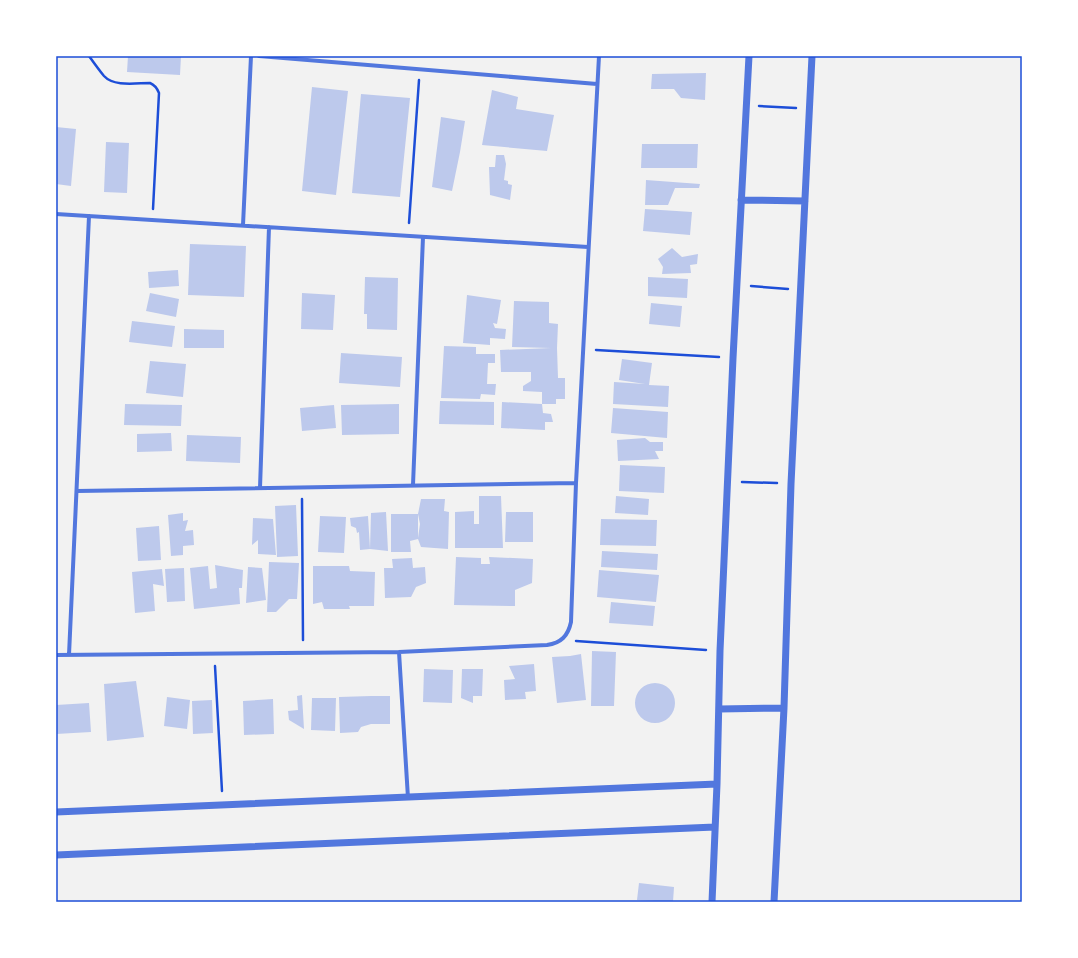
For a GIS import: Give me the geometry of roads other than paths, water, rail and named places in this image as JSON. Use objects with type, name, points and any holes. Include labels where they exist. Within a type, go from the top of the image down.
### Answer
[{"type":"street","points":[[243,225],[251,56]]},
{"type":"street","points":[[258,56],[597,84]]},
{"type":"street","points":[[56,655],[399,652],[547,645],[554,644],[566,636],[571,622],[576,483],[599,56]]},
{"type":"street","points":[[712,902],[716,826],[720,651],[727,481],[749,56]]},
{"type":"street","points":[[774,902],[784,708],[791,484],[812,56]]},
{"type":"street","points":[[741,200],[805,201]]},
{"type":"street","points":[[56,214],[588,247]]},
{"type":"street","points":[[69,655],[90,216]]},
{"type":"street","points":[[260,488],[270,227]]},
{"type":"street","points":[[413,485],[423,236]]},
{"type":"street","points":[[77,491],[576,483]]},
{"type":"street","points":[[399,652],[408,798]]},
{"type":"street","points":[[719,709],[784,708]]},
{"type":"street","points":[[56,812],[717,784]]},
{"type":"street","points":[[56,855],[716,826]]}]
